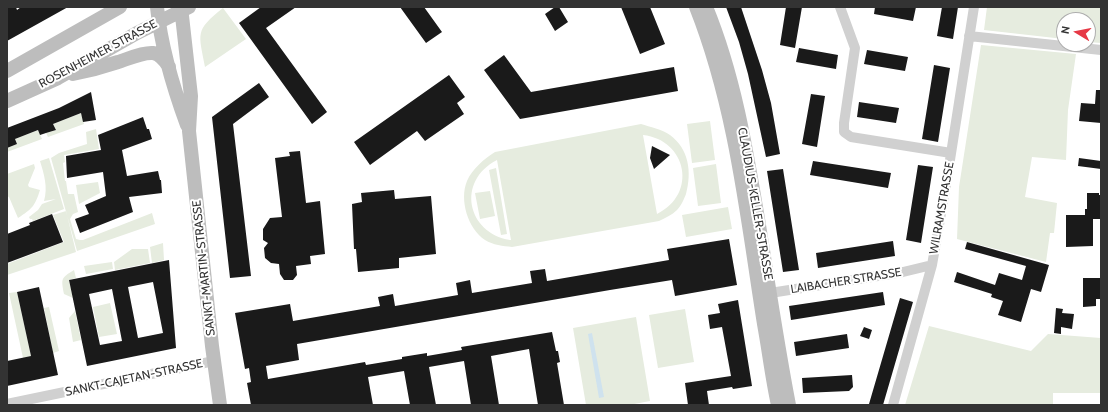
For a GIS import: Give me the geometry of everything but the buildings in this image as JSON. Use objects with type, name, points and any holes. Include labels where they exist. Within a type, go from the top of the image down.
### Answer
[{"type":"main road","points":[[7,70],[120,7]]},
{"type":"main road","name":"SANKT-MARTIN-STRASSE","points":[[158,7],[159,22],[169,67],[178,101],[189,131]]},
{"type":"main road","name":"CLAUDIUS-KELLER-STRASSE","points":[[696,7],[718,68],[729,113],[789,405]]},
{"type":"main road","name":"CLAUDIUS-KELLER-STRASSE","points":[[706,7],[723,52],[739,112],[750,167],[778,405]]},
{"type":"main road","name":"SANKT-MARTIN-STRASSE","points":[[184,8],[191,96],[189,131],[220,405]]},
{"type":"main road","name":"ROSENHEIMER STRASSE","points":[[7,101],[58,78],[184,8]]},
{"type":"main road","points":[[58,78],[143,54],[154,53],[164,59],[169,67]]},
{"type":"street","points":[[840,7],[855,48],[844,122],[844,132],[851,137],[952,153]]},
{"type":"street","name":"WILRAMSTRASSE","points":[[893,405],[932,265],[952,153],[974,7]]},
{"type":"street","points":[[969,36],[1101,50]]},
{"type":"street","name":"LAIBACHER STRASSE","points":[[765,294],[903,272],[932,265]]},
{"type":"street","name":"SANKT-CAJETAN-STRASSE","points":[[7,404],[214,361]]},
{"type":"shaded area","points":[[987,7],[1101,7],[1101,43],[1096,43],[1096,12],[1056,12],[1056,38],[984,30]]},
{"type":"shaded area","points":[[223,8],[246,39],[205,67],[200,39],[201,33],[207,22]]},
{"type":"shaded area","points":[[981,45],[1076,54],[1068,110],[1066,160],[1032,157],[1025,197],[1057,203],[1054,233],[1050,233],[1046,262],[957,239],[959,187]]},
{"type":"shaded area","points":[[81,113],[84,124],[48,137],[46,133],[56,130],[53,124]]},
{"type":"shaded area","points":[[710,121],[715,160],[692,163],[687,124]]},
{"type":"shaded area","points":[[641,124],[667,133],[681,147],[685,154],[689,169],[688,186],[682,202],[675,212],[659,221],[512,247],[502,246],[485,240],[474,229],[467,214],[464,197],[467,181],[472,172],[495,152]],"holes":[[[643,135],[658,139],[670,147],[678,157],[682,169],[682,182],[678,194],[670,205],[657,214]],[[497,160],[511,240],[495,235],[484,228],[476,217],[472,205],[472,193],[476,180],[484,169]]]},
{"type":"shaded area","points":[[96,129],[99,149],[64,155],[65,162],[63,163],[68,194],[74,194],[78,212],[73,214],[70,219],[76,239],[83,240],[152,213],[155,224],[77,251],[51,158],[59,153],[87,144],[86,132]]},
{"type":"shaded area","points":[[38,130],[42,139],[7,152],[7,148],[17,144],[15,139]]},
{"type":"shaded area","points":[[49,158],[64,209],[33,221],[29,217],[38,210],[42,204],[56,199],[44,201],[46,186],[40,161]]},
{"type":"shaded area","points":[[34,164],[35,168],[28,185],[29,187],[40,190],[32,207],[18,218],[9,197],[7,196],[7,174]]},
{"type":"shaded area","points":[[716,164],[721,203],[698,206],[693,168]]},
{"type":"shaded area","points":[[496,168],[507,234],[501,235],[489,170]]},
{"type":"shaded area","points":[[98,182],[100,193],[79,204],[76,185]]},
{"type":"shaded area","points":[[490,191],[495,216],[480,219],[475,193]]},
{"type":"shaded area","points":[[728,207],[732,229],[686,237],[682,215]]},
{"type":"shaded area","points":[[66,211],[76,252],[7,275],[7,264],[64,242],[53,215]]},
{"type":"shaded area","points":[[163,243],[164,260],[152,263],[150,247]]},
{"type":"shaded area","points":[[132,249],[148,249],[150,263],[115,270],[114,262]]},
{"type":"shaded area","points":[[112,262],[113,269],[86,274],[84,266]]},
{"type":"shaded area","points":[[74,270],[76,278],[69,280],[73,298],[64,294],[62,281],[64,277]]},
{"type":"shaded area","points":[[17,292],[31,356],[23,358],[9,293]]},
{"type":"shaded area","points":[[110,303],[117,334],[99,337],[93,307]]},
{"type":"shaded area","points":[[49,307],[59,351],[53,353],[44,308]]},
{"type":"shaded area","points":[[685,309],[694,362],[658,368],[649,315]]},
{"type":"shaded area","points":[[75,311],[81,340],[73,342],[69,318]]},
{"type":"shaded area","points":[[636,317],[650,401],[629,405],[586,405],[573,328]]},
{"type":"shaded area","points":[[929,326],[1031,351],[1048,334],[1101,338],[1101,393],[1053,393],[1053,405],[905,405]]},
{"type":"water","points":[[592,333],[604,397],[599,398],[588,334]]}]
